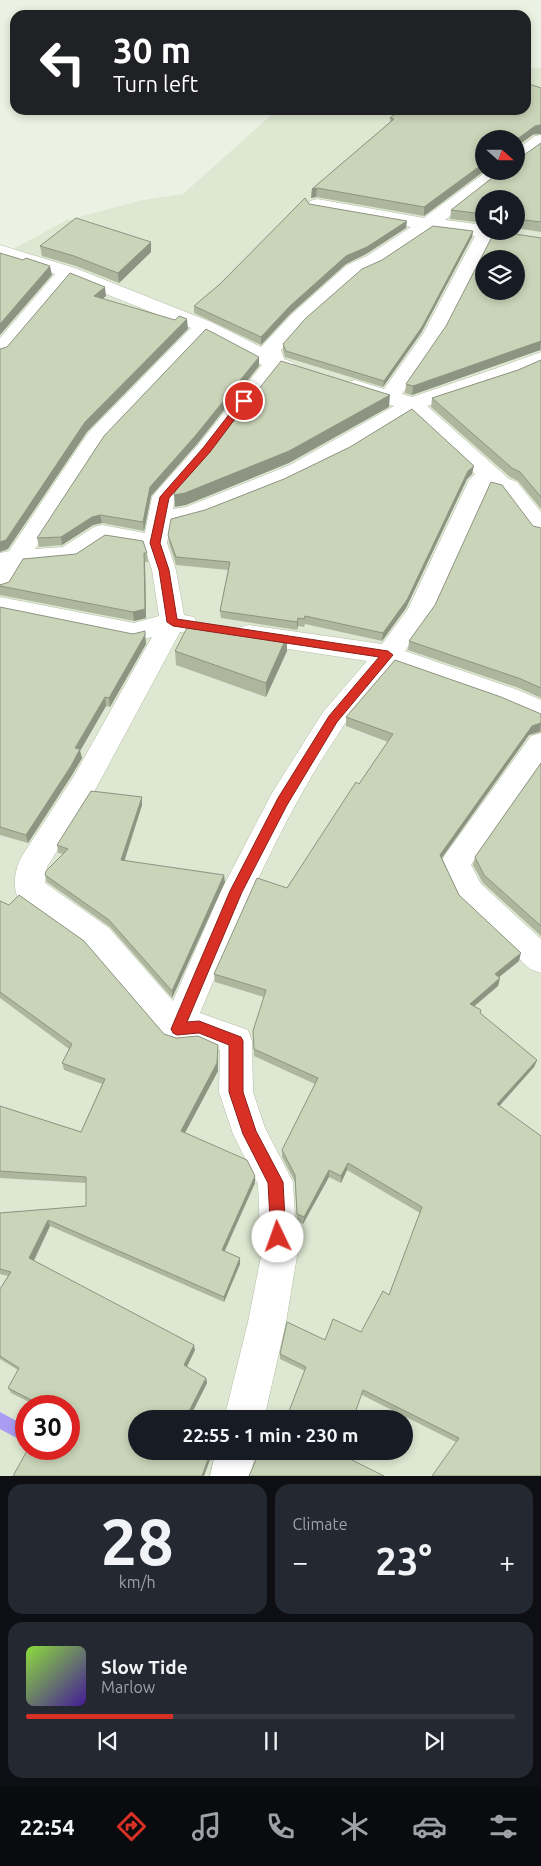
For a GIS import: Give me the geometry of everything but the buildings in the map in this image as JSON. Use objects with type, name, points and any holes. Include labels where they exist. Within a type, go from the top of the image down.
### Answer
[{"type":"street","points":[[525,152],[541,140]]},
{"type":"street","points":[[275,363],[270,349],[298,319],[354,268],[374,260],[428,224],[487,180]]},
{"type":"street","points":[[316,205],[475,230]]},
{"type":"street","points":[[389,396],[433,334],[486,240]]},
{"type":"street","points":[[0,251],[68,272],[204,326],[275,363],[303,371]]},
{"type":"street","points":[[0,351],[68,272]]},
{"type":"street","points":[[0,584],[8,560],[96,438],[204,326]]},
{"type":"street","points":[[8,560],[68,555],[102,533],[157,531],[188,515],[273,482],[298,470],[385,422],[412,404],[508,372],[541,358]]},
{"type":"street","points":[[177,1029],[98,938],[29,889],[32,865],[84,784],[173,622],[157,531],[164,497],[206,450],[275,363]]},
{"type":"street","points":[[341,383],[412,404],[500,484]]},
{"type":"street","points":[[177,1029],[236,891],[282,801],[333,719],[388,655],[419,614],[481,480],[510,487],[541,528]]},
{"type":"street","points":[[0,606],[134,632],[173,622],[388,655],[510,697],[541,712]]},
{"type":"street","points":[[541,744],[455,864],[470,893],[541,959]]},
{"type":"street","points":[[177,1029],[199,1027],[236,1041],[236,1092],[250,1134],[275,1182],[279,1256],[246,1410]]},
{"type":"street","points":[[230,1476],[234,1460]]},
{"type":"shaded area","points":[[531,67],[541,68],[541,1476],[0,1476],[0,245],[13,249],[67,220],[143,200],[183,194],[271,115],[531,115]]},
{"type":"waterway","points":[[0,1420],[15,1429]]},
{"type":"route","points":[[244,401],[206,450],[164,497],[155,543],[164,570],[173,622],[388,655],[333,719],[282,801],[236,891],[177,1029],[199,1027],[236,1041],[236,1092],[250,1134],[275,1182],[278,1237]]}]
